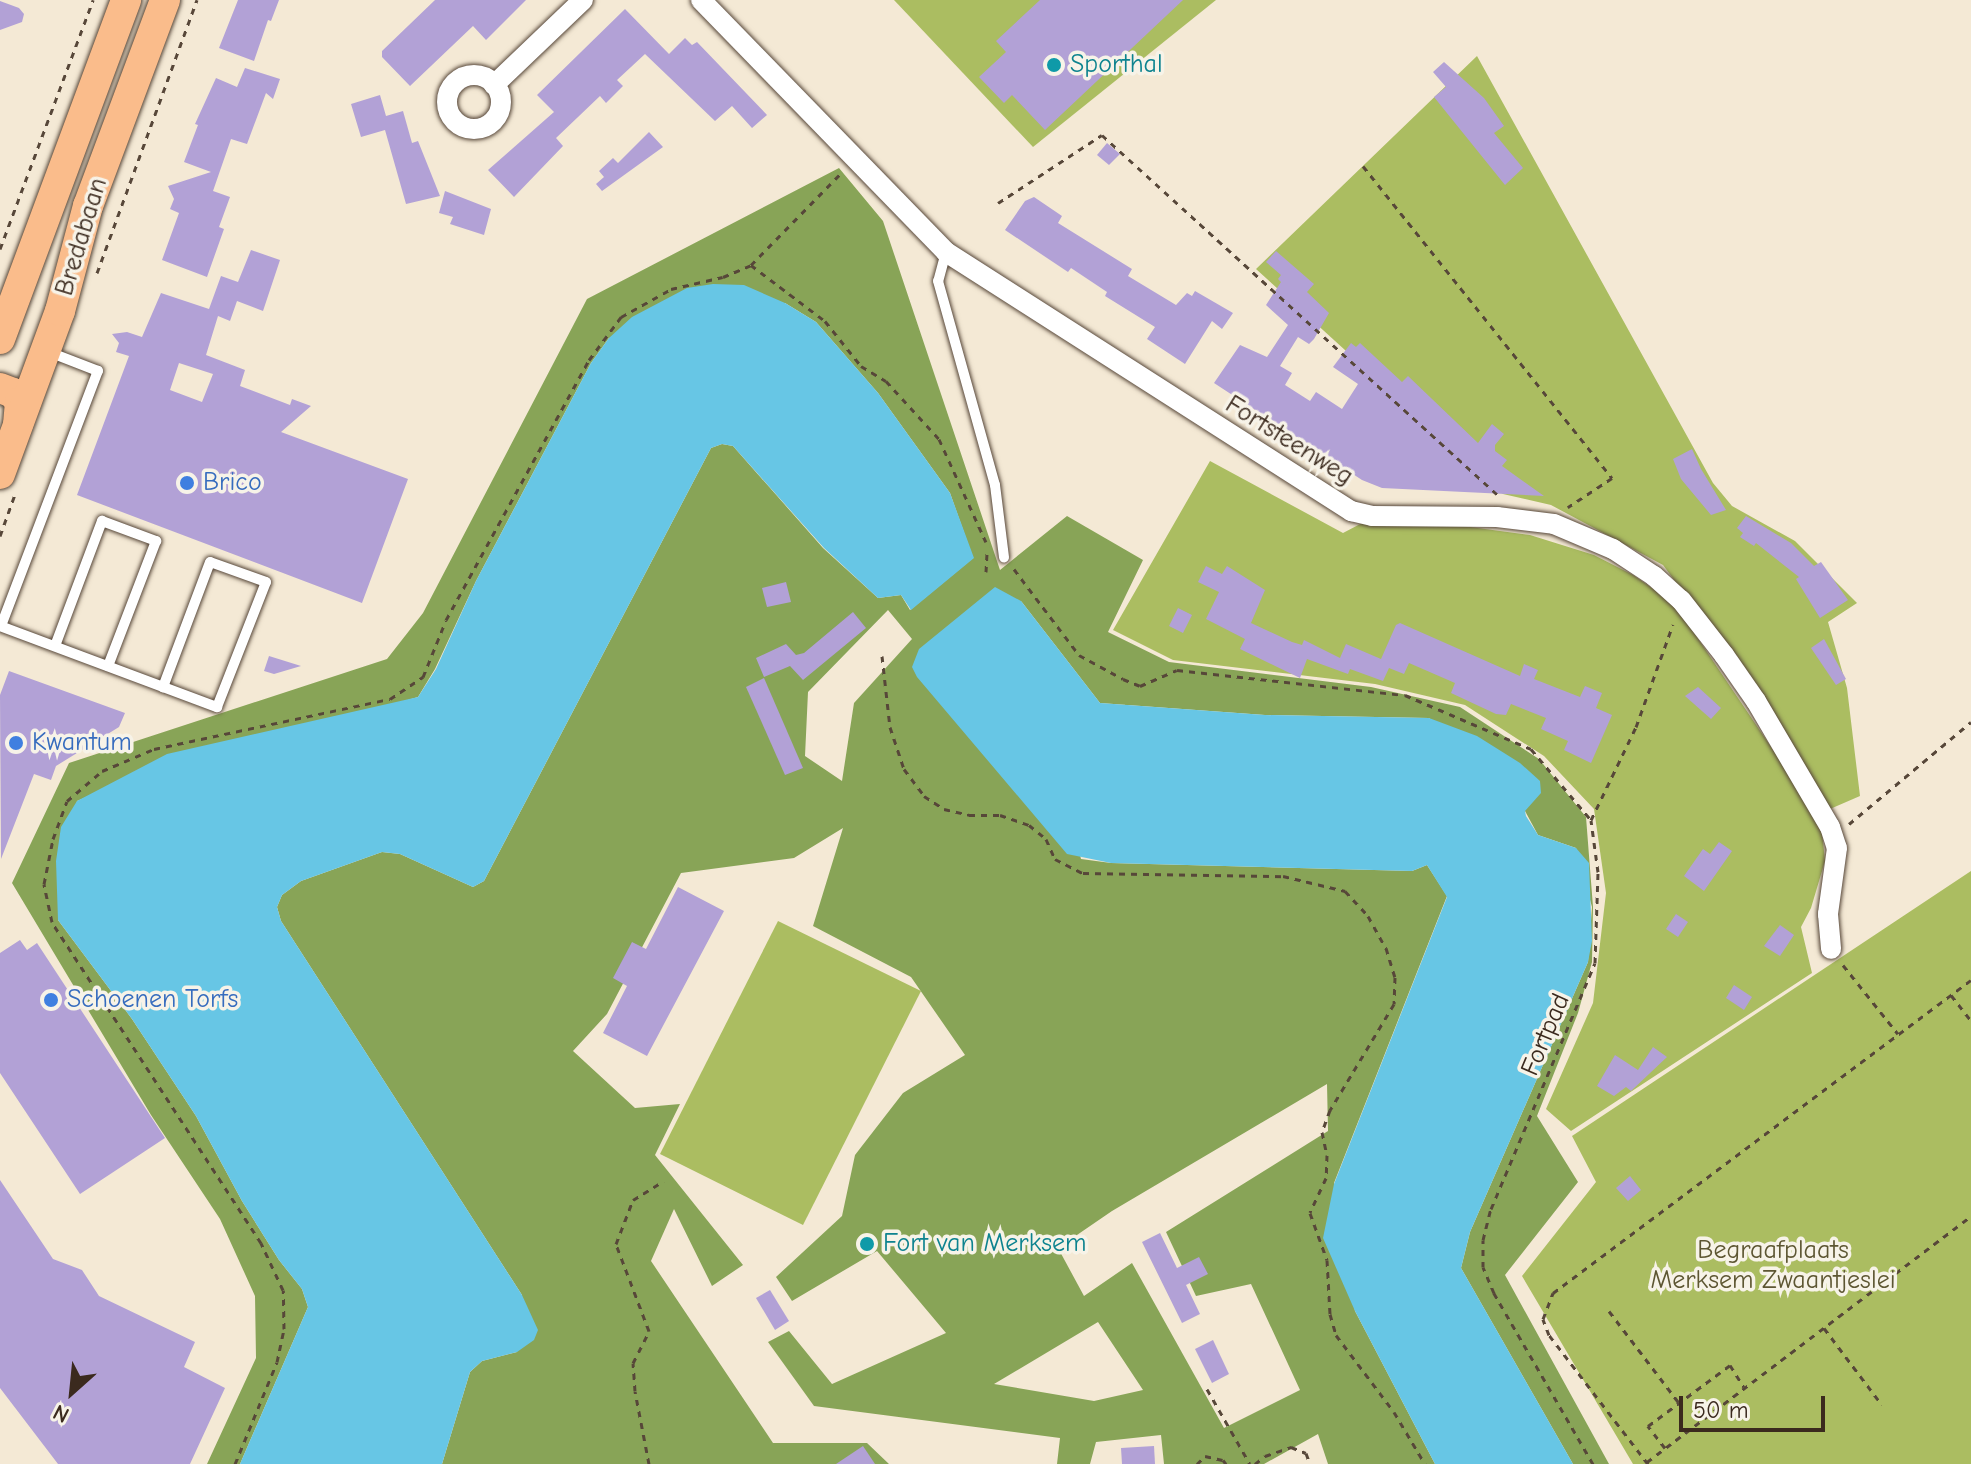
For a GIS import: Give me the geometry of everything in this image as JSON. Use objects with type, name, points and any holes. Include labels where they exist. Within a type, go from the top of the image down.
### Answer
[{"type":"main road","name":"Bredabaan","points":[[0,339],[126,0]]},
{"type":"main road","name":"Bredabaan","points":[[8,483],[18,424],[60,311],[88,206],[165,0]]},
{"type":"main road","points":[[0,388],[13,393],[20,402],[18,424]]},
{"type":"street","points":[[494,85],[583,0]]},
{"type":"street","name":"Fortsteenweg","points":[[701,0],[853,160],[946,252],[1351,511],[1372,516],[1518,518],[1545,522],[1613,549],[1681,600],[1756,701],[1830,827],[1837,848],[1828,914],[1831,949]]},
{"type":"lane","points":[[946,252],[938,281],[995,485],[1004,557]]},
{"type":"lane","points":[[45,351],[98,371],[1,626],[55,646],[163,687],[217,707],[266,582],[210,562],[163,687]]},
{"type":"lane","points":[[55,646],[102,521],[156,541],[108,666]]},
{"type":"path","points":[[0,249],[93,0]]},
{"type":"path","points":[[93,286],[197,0]]},
{"type":"path","points":[[998,203],[1102,135],[1500,496],[1518,518]]},
{"type":"path","points":[[235,1464],[277,1362],[284,1329],[283,1290],[261,1243],[52,922],[44,884],[53,839],[67,801],[102,771],[154,749],[390,699],[423,677],[446,620],[589,360],[621,317],[671,289],[723,277],[751,265],[853,160]]},
{"type":"path","points":[[1363,166],[1612,478],[1545,522]]},
{"type":"path","points":[[751,265],[825,321],[861,366],[886,381],[939,439],[987,545],[986,572]]},
{"type":"path","points":[[0,536],[8,483]]},
{"type":"path","points":[[1004,557],[1079,655],[1123,679],[1140,686],[1177,670],[1405,695],[1531,749],[1591,820],[1636,727],[1681,600]]},
{"type":"path","points":[[882,656],[883,689],[890,727],[904,769],[924,796],[944,809],[969,815],[1000,815],[1029,825],[1046,839],[1055,859],[1083,873],[1283,876],[1345,891],[1368,916],[1386,948],[1395,977],[1394,1004],[1330,1110],[1322,1132],[1327,1155],[1326,1178],[1310,1213],[1327,1260],[1330,1314],[1336,1335],[1394,1412],[1425,1464]]},
{"type":"path","points":[[1830,827],[1847,825],[1971,722]]},
{"type":"path","name":"Fortpad","points":[[1591,820],[1598,872],[1595,963],[1491,1209],[1483,1267],[1494,1293],[1593,1464]]},
{"type":"path","points":[[1831,949],[1898,1035]]},
{"type":"path","points":[[1971,980],[1553,1293],[1543,1319],[1549,1335],[1648,1463],[1971,1216]]},
{"type":"path","points":[[1951,995],[1971,1021]]},
{"type":"path","points":[[649,1464],[635,1391],[633,1363],[649,1331],[616,1244],[633,1200],[663,1181]]},
{"type":"path","points":[[1609,1311],[1679,1403]]},
{"type":"path","points":[[1824,1328],[1882,1405]]},
{"type":"path","points":[[1665,1448],[1648,1426],[1730,1365],[1744,1388]]},
{"type":"path","points":[[1207,1389],[1253,1464],[1265,1456],[1291,1447],[1306,1453],[1310,1464]]},
{"type":"path","points":[[1197,1464],[1205,1456],[1223,1460],[1226,1464]]},
{"type":"green space","points":[[894,0],[1216,0],[1033,147]]},
{"type":"green space","points":[[1477,56],[1713,483],[1732,506],[1795,541],[1857,603],[1828,622],[1847,688],[1860,796],[1830,809],[1752,685],[1663,565],[1551,505],[1503,494],[1256,269]]},
{"type":"green space","points":[[839,168],[883,221],[1000,570],[1067,516],[1143,560],[1108,632],[1169,662],[1371,687],[1460,707],[1539,759],[1586,817],[1593,907],[1592,962],[1578,1013],[1537,1116],[1578,1182],[1505,1275],[1609,1464],[1573,1464],[1461,1268],[1470,1232],[1588,962],[1592,907],[1576,848],[1538,835],[1525,811],[1429,718],[1265,715],[1100,703],[1021,601],[1081,859],[1111,863],[1412,871],[1427,865],[1447,896],[1334,1183],[1355,1311],[1435,1464],[1328,1464],[1318,1434],[1264,1464],[1164,1464],[1161,1435],[1096,1442],[1090,1464],[1057,1464],[1060,1438],[814,1406],[768,1342],[789,1331],[832,1384],[946,1333],[877,1251],[792,1301],[776,1277],[842,1216],[855,1155],[903,1093],[965,1055],[911,977],[813,926],[843,828],[794,858],[681,873],[607,1014],[573,1051],[635,1108],[680,1104],[655,1155],[743,1265],[712,1286],[674,1209],[651,1261],[773,1443],[867,1443],[889,1464],[442,1464],[470,1372],[482,1361],[517,1352],[522,1295],[281,921],[277,907],[282,895],[301,881],[382,852],[400,854],[473,887],[484,881],[711,448],[722,444],[733,446],[823,548],[878,598],[901,595],[910,610],[973,558],[950,493],[878,393],[816,322],[785,303],[609,338],[591,363],[418,697],[110,787],[77,801],[58,920],[132,1019],[196,1116],[242,1201],[279,1260],[302,1289],[308,1307],[240,1464],[207,1464],[256,1358],[255,1296],[220,1219],[151,1115],[12,883],[69,763],[387,659],[423,613],[587,299]],"holes":[[[888,610],[912,639],[854,703],[842,781],[805,756],[808,692]],[[1327,1084],[1328,1131],[1166,1232],[1196,1296],[1251,1284],[1300,1390],[1224,1428],[1132,1263],[1084,1296],[1058,1248],[1112,1211]],[[1098,1322],[1143,1390],[1094,1401],[994,1384]]]},
{"type":"green space","points":[[1210,461],[1343,533],[1364,522],[1463,526],[1530,535],[1594,555],[1633,575],[1674,603],[1821,821],[1825,861],[1811,908],[1801,927],[1812,973],[1571,1131],[1546,1109],[1593,1003],[1606,893],[1594,809],[1544,756],[1465,705],[1375,684],[1173,660],[1113,630]]},
{"type":"green space","name":"Begraafplaats Merksem Zwaantjeslei","points":[[1971,871],[1971,1464],[1633,1464],[1522,1276],[1596,1182],[1572,1136]]},
{"type":"green space","points":[[778,921],[921,991],[803,1225],[660,1154]]},
{"type":"water","points":[[713,284],[744,285],[785,303],[816,322],[878,393],[950,493],[974,558],[911,610],[901,595],[878,598],[824,548],[733,446],[722,444],[711,448],[484,881],[473,887],[400,854],[382,852],[301,881],[282,895],[277,907],[281,921],[522,1295],[538,1330],[534,1340],[517,1352],[482,1361],[470,1372],[442,1464],[240,1464],[308,1307],[302,1289],[279,1260],[242,1201],[196,1116],[132,1019],[58,920],[56,861],[61,827],[77,801],[167,754],[418,697],[436,669],[476,581],[591,363],[609,338],[632,317],[687,288]]},
{"type":"water","points":[[995,587],[1021,601],[1100,703],[1265,715],[1429,718],[1477,736],[1520,763],[1540,781],[1541,793],[1525,811],[1526,816],[1538,835],[1576,848],[1589,863],[1592,941],[1588,962],[1470,1232],[1461,1268],[1573,1464],[1435,1464],[1355,1311],[1323,1238],[1334,1184],[1447,897],[1427,865],[1412,871],[1111,863],[1067,854],[917,677],[912,667],[919,649]]},
{"type":"building","points":[[238,0],[279,0],[271,21],[268,20],[254,61],[219,48]]},
{"type":"building","points":[[435,0],[526,0],[486,40],[473,26],[410,86],[382,57],[382,51]]},
{"type":"building","name":"Sporthal","points":[[1040,0],[1183,0],[1045,130],[1012,95],[1004,103],[979,77],[1006,52],[996,41]]},
{"type":"building","points":[[0,1],[19,8],[24,14],[22,22],[0,30]]},
{"type":"building","points":[[625,9],[669,54],[685,38],[692,45],[697,42],[767,115],[752,128],[732,106],[715,121],[645,54],[617,80],[623,86],[606,103],[600,96],[556,138],[563,146],[514,197],[488,170],[554,112],[537,95]]},
{"type":"building","points":[[1444,62],[1484,98],[1504,126],[1494,133],[1523,168],[1505,185],[1434,97],[1446,87],[1433,72]]},
{"type":"building","points":[[245,68],[280,79],[273,99],[266,93],[247,144],[231,139],[213,191],[230,197],[219,227],[224,229],[207,277],[162,260],[179,213],[170,209],[174,199],[168,186],[211,172],[184,162],[198,125],[195,124],[216,78],[237,87]]},
{"type":"building","points":[[380,95],[386,116],[403,111],[412,143],[418,141],[440,196],[406,204],[385,130],[361,137],[351,104]]},
{"type":"building","points":[[649,132],[663,147],[602,191],[596,184],[604,177],[599,171],[613,158],[618,163]]},
{"type":"building","points":[[1107,143],[1120,154],[1109,165],[1097,155]]},
{"type":"building","points":[[445,191],[491,209],[484,235],[450,224],[453,217],[439,213]]},
{"type":"building","points":[[1034,197],[1062,216],[1058,223],[1132,269],[1128,276],[1176,305],[1187,293],[1192,296],[1195,291],[1233,313],[1222,329],[1212,321],[1185,364],[1147,339],[1155,327],[1105,296],[1107,292],[1071,268],[1068,272],[1005,230],[1025,201]]},
{"type":"building","points":[[251,250],[280,260],[263,311],[237,301],[230,321],[218,316],[206,355],[245,370],[240,386],[290,405],[292,399],[311,406],[281,432],[408,479],[362,603],[77,495],[129,356],[116,352],[119,343],[112,334],[127,332],[142,337],[161,293],[209,309],[221,276],[238,282]],"holes":[[[179,363],[213,374],[202,402],[170,390]]]},
{"type":"building","points":[[1276,251],[1314,284],[1307,292],[1329,313],[1314,339],[1309,344],[1298,337],[1280,366],[1292,373],[1285,385],[1310,401],[1316,392],[1342,409],[1358,384],[1333,367],[1351,343],[1356,347],[1360,343],[1402,382],[1408,376],[1478,443],[1492,424],[1504,434],[1495,445],[1495,451],[1507,460],[1502,466],[1544,496],[1382,488],[1362,480],[1214,383],[1240,345],[1267,357],[1288,325],[1266,305],[1281,282],[1278,279],[1281,275],[1266,262]]},
{"type":"building","points":[[1692,449],[1726,510],[1711,515],[1681,479],[1673,459]]},
{"type":"building","points":[[1746,516],[1791,543],[1814,566],[1821,562],[1848,600],[1820,618],[1796,579],[1799,577],[1756,543],[1754,546],[1740,537],[1743,533],[1737,528]]},
{"type":"building","points":[[1206,566],[1222,574],[1227,566],[1265,590],[1251,623],[1292,642],[1302,645],[1304,640],[1340,658],[1346,644],[1381,659],[1396,625],[1400,623],[1520,676],[1524,664],[1538,670],[1534,679],[1580,697],[1585,686],[1602,693],[1596,708],[1612,715],[1591,763],[1564,750],[1568,741],[1541,729],[1546,718],[1511,704],[1506,715],[1496,714],[1451,693],[1455,683],[1409,663],[1404,674],[1389,668],[1383,681],[1350,669],[1348,674],[1307,659],[1300,678],[1240,649],[1245,639],[1206,619],[1219,592],[1198,582]]},
{"type":"building","points":[[786,582],[791,602],[767,607],[762,588]]},
{"type":"building","points":[[1178,608],[1192,615],[1183,633],[1169,626]]},
{"type":"building","points":[[853,612],[866,628],[803,680],[790,666],[764,677],[756,658],[786,644],[796,655],[804,653]]},
{"type":"building","points":[[1824,639],[1846,679],[1836,685],[1811,648]]},
{"type":"building","points":[[269,656],[301,666],[274,674],[264,671]]},
{"type":"building","points":[[9,671],[125,713],[119,727],[56,766],[51,780],[34,774],[1,859],[0,695]]},
{"type":"building","points":[[764,678],[803,768],[785,775],[746,687]]},
{"type":"building","points":[[1698,687],[1721,708],[1711,719],[1685,696]]},
{"type":"building","points":[[1719,842],[1732,851],[1704,891],[1684,876],[1703,849],[1710,854]]},
{"type":"building","points":[[678,887],[724,911],[647,1056],[603,1033],[627,986],[613,978],[632,942],[646,949]]},
{"type":"building","points":[[1676,914],[1688,922],[1678,937],[1666,929]]},
{"type":"building","points":[[1780,925],[1794,935],[1780,956],[1764,946]]},
{"type":"building","points":[[20,940],[27,950],[37,943],[165,1138],[80,1194],[0,1073],[0,953]]},
{"type":"building","points":[[1734,985],[1752,997],[1744,1010],[1726,998]]},
{"type":"building","points":[[1653,1047],[1667,1057],[1631,1091],[1626,1087],[1614,1096],[1597,1086],[1615,1055],[1638,1070]]},
{"type":"building","points":[[1630,1176],[1641,1190],[1628,1201],[1616,1188]]},
{"type":"building","points":[[0,1180],[53,1259],[82,1270],[99,1296],[195,1342],[184,1367],[225,1388],[190,1464],[58,1464],[0,1388]]},
{"type":"building","points":[[1160,1233],[1177,1268],[1199,1257],[1208,1274],[1186,1285],[1200,1314],[1182,1323],[1142,1242]]},
{"type":"building","points":[[770,1290],[789,1321],[775,1330],[756,1298]]},
{"type":"building","points":[[1213,1340],[1229,1374],[1212,1383],[1195,1349]]},
{"type":"building","points":[[863,1446],[875,1464],[836,1464]]},
{"type":"building","points":[[1154,1446],[1155,1464],[1122,1464],[1121,1448]]},
{"type":"place","name":"Sporthal","points":[[1054,65]]},
{"type":"place","name":"Brico","points":[[187,483]]},
{"type":"place","name":"Kwantum","points":[[16,743]]},
{"type":"place","name":"Schoenen Torfs","points":[[51,1000]]},
{"type":"place","name":"Fort van Merksem","points":[[867,1244]]}]
